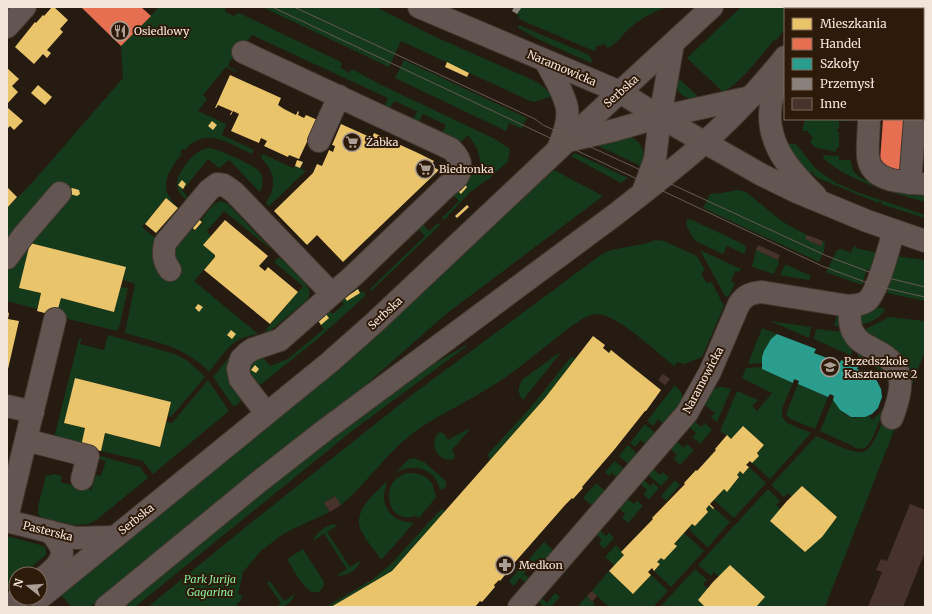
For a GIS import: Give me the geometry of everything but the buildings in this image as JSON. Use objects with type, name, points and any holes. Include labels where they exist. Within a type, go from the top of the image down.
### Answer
[{"type":"street","points":[[7,27],[25,7]]},
{"type":"street","name":"Naramowicka","points":[[419,7],[620,92],[660,117],[762,175],[797,192],[894,231],[925,240]]},
{"type":"street","name":"Serbska","points":[[48,591],[330,362],[374,323],[712,7]]},
{"type":"street","points":[[643,192],[656,160],[660,117],[673,44]]},
{"type":"street","points":[[243,52],[451,148],[458,155],[460,162],[459,172],[456,178],[353,276],[280,340],[253,349],[247,352],[241,359],[238,369],[240,379],[266,413]]},
{"type":"street","points":[[106,607],[255,485],[325,430],[643,192],[706,142],[750,97],[784,58]]},
{"type":"street","points":[[546,62],[567,108],[567,121],[562,146],[660,117],[750,97]]},
{"type":"street","points":[[784,71],[773,94],[770,107],[771,127],[774,141],[781,156],[796,175],[822,201]]},
{"type":"street","points":[[319,141],[339,96]]},
{"type":"street","points":[[869,120],[868,158],[873,169],[879,176],[918,183],[915,120]]},
{"type":"street","points":[[170,270],[164,263],[163,253],[165,243],[209,190],[217,184],[224,185],[234,192],[332,294]]},
{"type":"street","points":[[7,258],[23,236],[60,193]]},
{"type":"street","name":"Naramowicka","points":[[519,607],[687,413],[710,372],[739,304],[744,297],[753,293],[762,292],[849,306],[862,303],[868,300],[872,294],[880,276],[894,231]]},
{"type":"street","points":[[849,306],[852,330],[861,343],[891,360],[898,370],[901,386],[898,402],[892,418]]},
{"type":"street","points":[[7,519],[55,319]]},
{"type":"street","points":[[7,406],[33,412]]},
{"type":"street","points":[[26,440],[88,456],[82,479]]},
{"type":"street","name":"Pasterska","points":[[7,519],[75,538],[114,537]]},
{"type":"street","points":[[48,573],[54,568],[61,558],[62,549],[51,532]]},
{"type":"green space","points":[[159,7],[225,7],[225,12],[234,16],[239,13],[341,62],[342,65],[340,67],[348,73],[351,70],[354,70],[381,85],[495,139],[510,149],[508,161],[491,177],[470,192],[444,220],[442,218],[459,201],[450,192],[467,171],[480,174],[480,158],[468,135],[459,144],[441,137],[446,125],[423,114],[417,126],[412,123],[417,111],[394,101],[388,112],[383,110],[388,98],[252,35],[235,57],[230,61],[228,66],[237,71],[236,72],[226,67],[203,95],[207,99],[198,111],[226,124],[222,135],[254,150],[252,154],[218,139],[209,138],[201,139],[193,143],[185,150],[183,149],[180,153],[182,154],[172,167],[166,180],[168,194],[178,207],[166,198],[142,227],[158,240],[170,255],[189,227],[195,231],[203,222],[201,220],[214,204],[221,201],[228,204],[272,250],[224,211],[207,231],[211,236],[204,245],[215,255],[215,257],[194,281],[258,334],[242,338],[232,344],[209,372],[191,357],[170,346],[125,333],[135,284],[123,280],[125,267],[30,243],[20,288],[41,293],[37,309],[7,301],[7,208],[32,183],[123,78],[121,46]]},
{"type":"green space","points":[[262,7],[376,7],[429,34],[535,81],[545,88],[552,96],[535,102],[530,101],[401,41],[389,67]]},
{"type":"green space","points":[[522,7],[667,7],[639,21],[611,46],[607,48],[605,44],[595,47],[596,49],[594,51],[521,20],[517,14]]},
{"type":"green space","points":[[739,7],[800,7],[784,8],[784,29],[776,41],[774,40],[737,82],[723,92],[687,58],[740,8]]},
{"type":"green space","points":[[925,7],[925,22],[924,8],[861,8]]},
{"type":"green space","points":[[519,25],[589,55],[592,60],[591,63],[540,40],[518,28]]},
{"type":"green space","points":[[404,60],[527,118],[522,129],[509,123],[506,131],[395,78]]},
{"type":"green space","points":[[677,77],[701,99],[690,98],[682,95],[677,88]]},
{"type":"green space","points":[[805,120],[852,120],[839,121],[839,129],[837,129],[837,132],[839,132],[839,148],[836,148],[836,152],[814,147],[810,141],[813,138],[806,130],[802,131]]},
{"type":"green space","points":[[627,136],[636,140],[642,147],[643,161],[641,166],[594,144]]},
{"type":"green space","points":[[788,144],[796,144],[815,168],[836,183],[857,192],[925,215],[925,218],[883,205],[881,204],[882,202],[879,201],[878,203],[818,178],[813,175],[814,173],[812,172],[810,174],[792,159]]},
{"type":"green space","points":[[209,148],[220,151],[256,168],[262,176],[262,187],[260,192],[229,160],[219,168],[208,159],[182,191],[191,200],[190,201],[183,197],[179,192],[177,185],[178,177],[187,163],[199,151]]},
{"type":"green space","points":[[575,153],[628,178],[621,183],[571,156]]},
{"type":"green space","points":[[263,154],[293,168],[295,166],[306,171],[269,206],[266,203],[272,191],[273,179],[269,168],[261,158]]},
{"type":"green space","points":[[824,155],[839,156],[839,160],[850,160],[854,172],[868,182],[888,189],[925,196],[925,202],[871,185],[844,173],[823,158]]},
{"type":"green space","points":[[554,170],[603,196],[446,314],[361,389],[263,466],[90,607],[71,607],[61,595],[380,332]]},
{"type":"green space","points":[[738,190],[746,192],[783,222],[807,235],[806,239],[821,245],[823,241],[825,243],[824,251],[819,262],[703,208],[710,194]]},
{"type":"green space","points":[[690,219],[745,245],[745,254],[727,246],[723,254],[695,241],[686,225],[687,220]]},
{"type":"green space","points":[[420,222],[429,231],[438,223],[440,225],[371,291],[370,289],[425,236],[416,226]]},
{"type":"green space","name":"Park Jurija Gagarina","points":[[655,240],[664,241],[695,255],[705,270],[701,274],[707,283],[712,283],[724,306],[702,357],[684,364],[677,362],[674,366],[636,335],[605,315],[597,314],[584,318],[502,379],[416,431],[398,446],[341,505],[334,496],[324,503],[330,512],[283,534],[261,551],[243,572],[238,594],[242,595],[240,603],[237,602],[237,607],[148,607],[413,394],[602,254],[615,249],[649,243]]},
{"type":"green space","points":[[854,245],[856,248],[877,253],[872,271],[867,269],[862,285],[826,272],[837,250],[841,249],[851,253]]},
{"type":"green space","points":[[700,250],[741,269],[739,272],[735,271],[731,281],[735,284],[728,297],[725,296]]},
{"type":"green space","points":[[756,250],[778,260],[779,262],[774,274],[752,267]]},
{"type":"green space","points":[[895,256],[925,260],[925,301],[887,293],[892,276],[888,275]]},
{"type":"green space","points":[[279,257],[304,283],[309,290],[309,295],[307,300],[270,331],[264,332],[303,286],[274,262]]},
{"type":"green space","points":[[785,265],[811,276],[809,280],[780,275]]},
{"type":"green space","points":[[355,286],[358,289],[345,297],[347,301],[362,291],[366,295],[321,336],[259,386],[248,376],[249,365],[261,355],[270,366],[288,359],[324,329],[321,325],[325,313],[328,309],[333,314],[344,304],[340,299]]},
{"type":"green space","points":[[121,287],[128,288],[117,331],[56,316],[61,298],[114,312]]},
{"type":"green space","points":[[876,307],[885,309],[881,315],[870,322],[855,326],[834,326],[837,315]]},
{"type":"green space","points":[[889,317],[925,321],[925,351],[825,607],[756,607],[730,565],[719,577],[714,572],[711,576],[698,565],[768,489],[780,501],[776,505],[781,509],[771,521],[805,552],[837,518],[802,486],[792,497],[788,493],[784,497],[771,485],[816,436],[845,449],[857,452],[862,452],[868,449],[873,442],[878,433],[886,410],[889,390],[886,378],[876,368],[858,359],[857,348],[851,345],[852,356],[814,339],[816,329],[842,332],[864,330]]},
{"type":"green space","points":[[770,321],[811,327],[809,338]]},
{"type":"green space","points":[[762,328],[777,334],[766,347],[762,363],[748,364]]},
{"type":"green space","points":[[108,335],[175,354],[188,361],[205,377],[171,417],[168,416],[171,402],[75,378],[64,423],[85,428],[81,446],[54,438],[79,339],[82,338],[80,344],[104,350]]},
{"type":"green space","points":[[466,345],[467,346],[352,431],[135,607],[121,607],[230,518],[348,425],[350,426],[420,372]]},
{"type":"green space","points":[[235,350],[241,401],[234,407],[213,377]]},
{"type":"green space","points":[[562,351],[523,400],[519,390],[523,379]]},
{"type":"green space","points":[[571,357],[576,358],[545,398],[490,460],[488,454],[531,407]]},
{"type":"green space","points":[[762,367],[762,369],[793,383],[782,409],[782,417],[787,423],[811,433],[770,479],[752,463],[759,456],[757,453],[764,445],[743,426],[731,439],[720,431],[737,391],[758,400],[752,406],[757,411],[772,393],[742,378],[746,368]]},
{"type":"green space","points":[[208,380],[229,411],[153,474],[143,461],[101,451],[105,433],[160,447],[166,422],[172,423]]},
{"type":"green space","points":[[798,384],[828,397],[815,429],[790,419],[786,414]]},
{"type":"green space","points":[[675,385],[681,392],[683,400],[666,425],[658,419],[653,426],[647,421]]},
{"type":"green space","points":[[723,387],[731,389],[717,422],[711,417],[715,413],[702,402],[713,390]]},
{"type":"green space","points":[[833,400],[840,410],[846,415],[855,418],[869,415],[872,420],[880,413],[884,406],[874,435],[865,448],[855,448],[820,431]]},
{"type":"green space","points":[[692,419],[701,427],[705,423],[712,430],[700,444],[693,437],[696,433],[687,425]]},
{"type":"green space","points":[[645,424],[659,436],[649,448],[641,440],[635,447],[630,443]]},
{"type":"green space","points":[[468,429],[469,430],[452,450],[455,457],[454,459],[448,460],[439,456],[436,452],[434,442],[439,432],[444,434],[448,440]]},
{"type":"green space","points":[[674,439],[684,448],[687,444],[694,450],[680,465],[674,459],[677,455],[667,446]]},
{"type":"green space","points":[[628,445],[641,457],[632,467],[619,456]]},
{"type":"green space","points":[[100,456],[140,467],[148,478],[95,521],[88,524],[75,525],[43,518],[38,514],[38,507],[46,476],[55,474],[62,476],[61,482],[91,490],[96,475],[101,476],[106,461],[99,459]]},
{"type":"green space","points":[[414,458],[424,462],[446,481],[446,486],[442,490],[433,476],[422,469],[409,468],[395,473],[409,459]]},
{"type":"green space","points":[[615,461],[628,472],[621,481],[612,473],[609,476],[605,472]]},
{"type":"green space","points":[[650,466],[660,475],[663,472],[669,478],[661,486],[645,472]]},
{"type":"green space","points":[[749,467],[766,483],[734,518],[714,500],[720,494],[723,496],[720,493],[724,489],[727,491],[739,478],[737,475],[740,471],[743,474]]},
{"type":"green space","points":[[407,473],[422,475],[430,480],[437,496],[419,518],[416,516],[404,517],[394,512],[391,507],[389,496],[391,486],[397,478]]},
{"type":"green space","points":[[641,477],[650,486],[653,483],[659,488],[649,499],[643,494],[647,490],[637,481]]},
{"type":"green space","points":[[675,480],[680,485],[666,501],[661,496]]},
{"type":"green space","points":[[387,481],[384,497],[386,507],[389,512],[392,516],[401,521],[411,522],[413,524],[381,559],[364,535],[360,528],[359,521],[360,514],[367,502]]},
{"type":"green space","points":[[596,483],[609,494],[596,509],[583,498]]},
{"type":"green space","points":[[624,496],[634,504],[637,501],[643,506],[628,523],[622,518],[625,514],[616,505]]},
{"type":"green space","points":[[709,505],[730,522],[708,547],[690,531],[691,530],[689,528],[692,524],[695,526],[708,512],[706,509]]},
{"type":"green space","points":[[441,509],[445,511],[392,571],[331,607],[326,607],[373,579],[391,564]]},
{"type":"green space","points":[[333,524],[338,525],[327,532],[350,567],[361,560],[354,570],[348,574],[340,576],[336,576],[347,569],[324,534],[313,541],[321,530]]},
{"type":"green space","points":[[596,527],[606,536],[609,533],[614,538],[604,549],[599,544],[602,540],[593,531]]},
{"type":"green space","points":[[684,533],[704,551],[671,587],[654,571],[660,564],[657,562],[661,558],[664,560],[676,546],[674,544],[678,540],[681,542],[678,539]]},
{"type":"green space","points":[[7,536],[44,546],[46,555],[33,566],[8,566],[7,587]]},
{"type":"green space","points":[[544,542],[557,553],[545,567],[536,560],[533,563],[529,559]]},
{"type":"green space","points":[[616,545],[624,555],[615,566],[605,557]]},
{"type":"green space","points":[[303,549],[324,582],[321,590],[318,592],[309,590],[305,586],[287,559]]},
{"type":"green space","points":[[522,566],[527,570],[524,574],[533,581],[529,586],[520,578],[514,586],[509,581]]},
{"type":"green space","points":[[695,569],[707,580],[703,584],[708,589],[698,600],[705,607],[660,607]]},
{"type":"green space","points":[[609,571],[633,593],[651,575],[668,591],[653,607],[609,607],[592,591]]},
{"type":"green space","points":[[270,581],[284,601],[295,594],[287,604],[276,607],[281,603],[267,583]]},
{"type":"green space","points":[[555,593],[560,597],[551,607],[544,607],[536,599],[539,595],[547,603]]},
{"type":"green space","points":[[587,596],[595,604],[592,607],[577,607]]},
{"type":"tram line","points":[[272,7],[822,266],[876,286],[925,297]]},
{"type":"tram line","points":[[294,7],[535,119],[543,125],[827,256],[880,276],[925,287]]},
{"type":"place","name":"Osiedlowy","points":[[120,31]]},
{"type":"place","name":"Żabka","points":[[352,142]]},
{"type":"place","name":"Biedronka","points":[[425,169]]},
{"type":"place","name":"Przedszkole Kasztanowe 2","points":[[830,367]]},
{"type":"place","name":"Medkon","points":[[505,565]]}]
